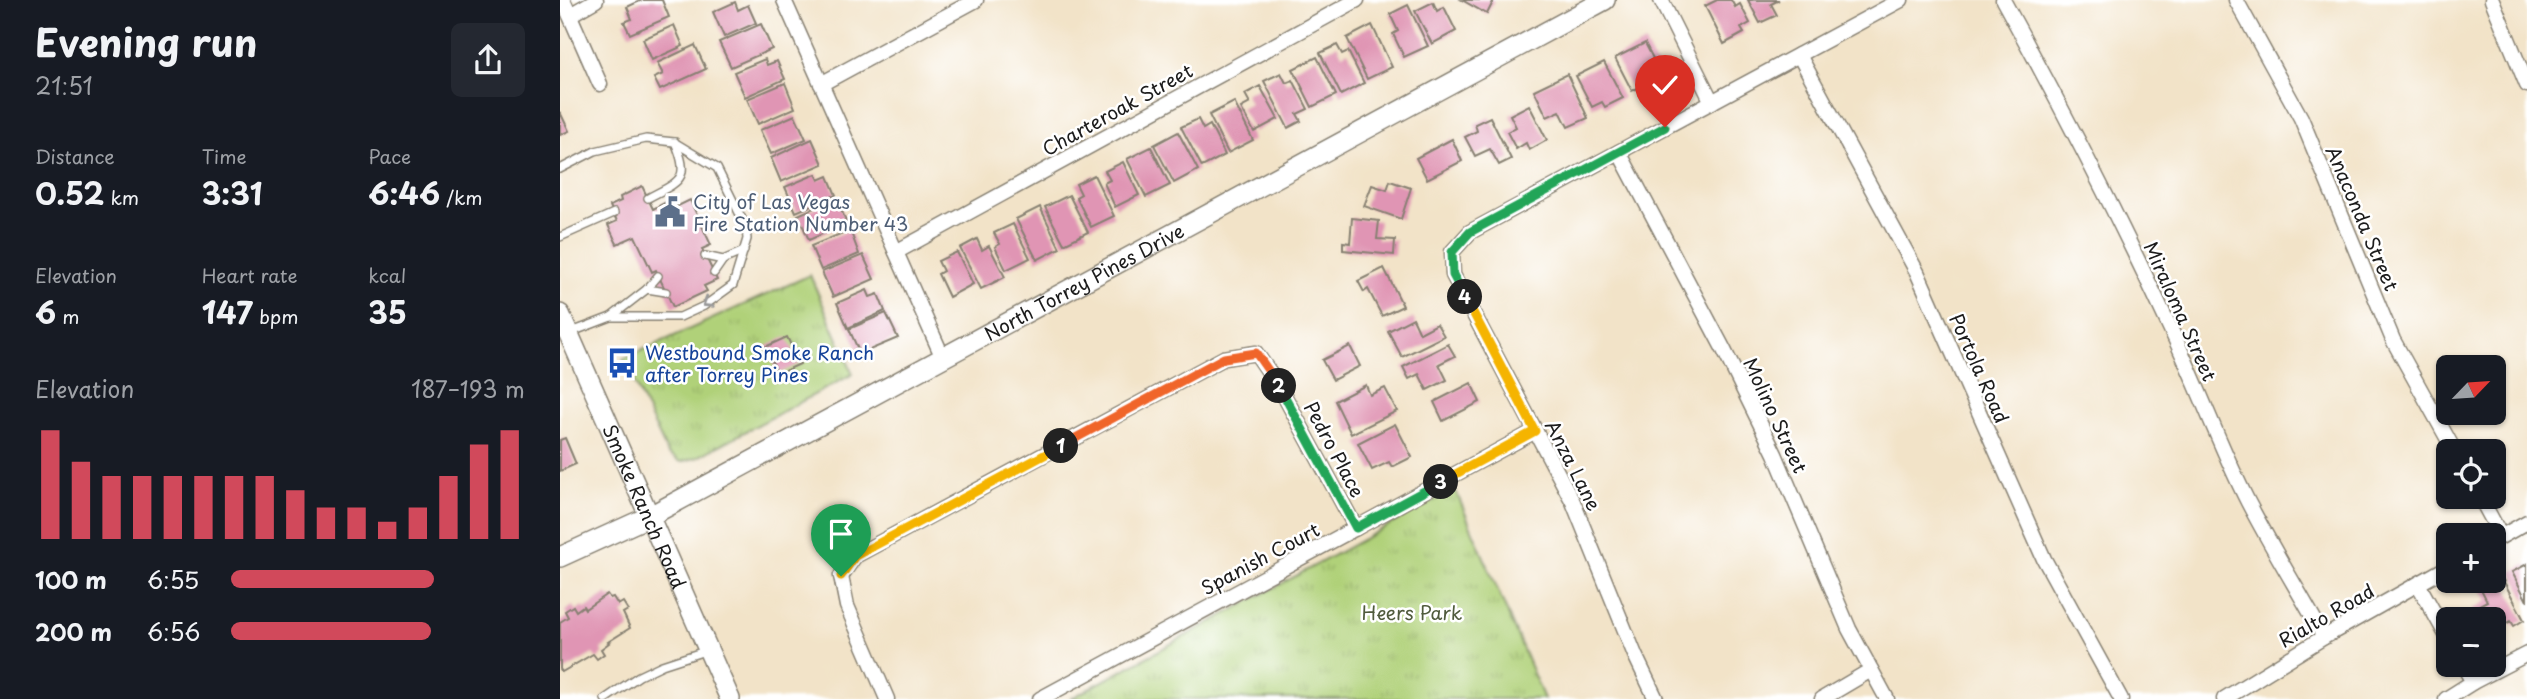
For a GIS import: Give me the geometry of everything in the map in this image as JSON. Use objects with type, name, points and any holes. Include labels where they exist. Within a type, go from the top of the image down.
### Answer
[{"type":"main road","name":"North Torrey Pines Drive","points":[[560,557],[650,516],[1605,0]]},
{"type":"main road","name":"Smoke Ranch Road","points":[[560,314],[730,699]]},
{"type":"street","points":[[563,0],[600,84]]},
{"type":"street","points":[[570,15],[596,0]]},
{"type":"street","points":[[784,0],[943,358]]},
{"type":"street","points":[[821,84],[975,0]]},
{"type":"street","name":"Charteroak Street","points":[[896,252],[1357,0]]},
{"type":"street","points":[[1661,0],[1712,102]]},
{"type":"street","points":[[1619,152],[1901,0]]},
{"type":"street","name":"Miraloma Street","points":[[2003,0],[2066,114],[2119,221],[2174,335],[2214,431],[2249,504],[2324,637]]},
{"type":"street","name":"Anaconda Street","points":[[2236,0],[2301,118],[2393,340],[2448,439]]},
{"type":"street","points":[[2492,0],[2527,85]]},
{"type":"street","name":"Portola Road","points":[[1799,55],[1917,272],[2044,559],[2121,699]]},
{"type":"street","name":"Anza Lane","points":[[1619,152],[1470,232],[1452,252],[1453,275],[1573,502],[1635,655],[1656,699]]},
{"type":"street","name":"Molino Street","points":[[1619,152],[1724,350],[1775,454],[1849,629],[1887,699]]},
{"type":"street","name":"Pedro Place","points":[[887,699],[847,606],[841,576],[855,556],[1224,358],[1256,353],[1280,388],[1356,528]]},
{"type":"street","name":"Spanish Court","points":[[1040,699],[1535,431]]},
{"type":"street","points":[[2506,534],[2527,522]]},
{"type":"street","name":"Rialto Road","points":[[2224,699],[2324,637],[2436,574]]},
{"type":"street","points":[[2418,584],[2436,616]]},
{"type":"street","points":[[2446,699],[2527,654]]},
{"type":"street","points":[[1822,699],[1871,670]]},
{"type":"street","points":[[2470,677],[2473,682]]},
{"type":"lane","points":[[560,169],[596,151],[646,139],[674,142],[717,168],[746,227],[747,239],[733,285],[705,306],[680,317],[611,317]]},
{"type":"lane","points":[[648,198],[674,185],[683,173],[683,162],[674,142]]},
{"type":"lane","points":[[560,237],[614,213]]},
{"type":"lane","points":[[714,273],[723,260],[744,251]]},
{"type":"lane","points":[[705,256],[723,260]]},
{"type":"lane","points":[[568,333],[611,317],[647,289],[658,276]]},
{"type":"lane","points":[[647,289],[666,292]]},
{"type":"lane","points":[[605,699],[639,676],[708,650]]},
{"type":"green space","points":[[810,275],[853,374],[696,458],[681,462],[668,454],[623,359]]},
{"type":"green space","name":"Heers Park","points":[[1455,489],[1544,699],[1070,699]]},
{"type":"building","points":[[642,0],[662,0],[669,17],[630,34],[624,22],[632,19],[627,7]]},
{"type":"building","points":[[1462,0],[1494,0],[1487,14]]},
{"type":"building","points":[[1717,0],[1731,0],[1735,7],[1740,4],[1750,23],[1741,28],[1744,33],[1724,44],[1705,6]]},
{"type":"building","points":[[1748,0],[1779,0],[1771,4],[1777,15],[1760,23]]},
{"type":"building","points":[[735,2],[738,10],[748,5],[756,23],[724,37],[713,12]]},
{"type":"building","points":[[1433,2],[1437,11],[1444,7],[1456,31],[1432,44],[1415,11]]},
{"type":"building","points":[[1408,5],[1428,46],[1404,57],[1393,34],[1398,31],[1390,14]]},
{"type":"building","points":[[761,24],[772,49],[731,67],[719,42]]},
{"type":"building","points":[[674,25],[683,46],[652,60],[643,39]]},
{"type":"building","points":[[1372,25],[1392,67],[1367,79],[1347,38]]},
{"type":"building","points":[[1645,43],[1662,76],[1632,91],[1615,58]]},
{"type":"building","points":[[695,45],[706,69],[660,90],[654,78],[663,74],[657,63]]},
{"type":"building","points":[[1337,45],[1342,54],[1348,51],[1364,83],[1341,95],[1320,53]]},
{"type":"building","points":[[1317,57],[1336,95],[1312,107],[1293,69]]},
{"type":"building","points":[[765,59],[767,65],[777,61],[785,79],[745,97],[734,72]]},
{"type":"building","points":[[1604,62],[1623,98],[1605,107],[1602,102],[1592,107],[1576,76]]},
{"type":"building","points":[[1281,73],[1286,83],[1293,80],[1308,109],[1297,114],[1301,121],[1288,128],[1264,81]]},
{"type":"building","points":[[1567,74],[1588,118],[1568,127],[1560,111],[1547,117],[1534,90]]},
{"type":"building","points":[[785,83],[795,108],[758,124],[747,99]]},
{"type":"building","points":[[1260,86],[1278,119],[1254,132],[1241,108],[1250,103],[1245,94]]},
{"type":"building","points":[[1234,102],[1253,140],[1228,153],[1209,115]]},
{"type":"building","points":[[1529,105],[1547,140],[1529,150],[1526,143],[1516,149],[1507,132],[1516,127],[1510,115]]},
{"type":"building","points":[[560,112],[569,131],[560,135]]},
{"type":"building","points":[[795,115],[806,139],[771,154],[760,130]]},
{"type":"building","points":[[1490,117],[1511,159],[1499,165],[1490,149],[1475,156],[1465,137],[1477,131],[1475,124]]},
{"type":"building","points":[[1198,119],[1203,129],[1210,125],[1225,155],[1202,167],[1181,127]]},
{"type":"building","points":[[1178,132],[1198,170],[1174,183],[1154,145]]},
{"type":"building","points":[[812,139],[823,164],[781,182],[771,158]]},
{"type":"building","points":[[1452,139],[1462,161],[1427,179],[1416,158]]},
{"type":"building","points":[[1151,147],[1170,185],[1146,197],[1127,159]]},
{"type":"building","points":[[1123,162],[1139,195],[1115,207],[1104,183],[1110,180],[1105,171]]},
{"type":"building","points":[[816,174],[819,180],[828,176],[836,195],[796,212],[785,187]]},
{"type":"building","points":[[1094,175],[1114,216],[1091,227],[1076,197],[1081,194],[1076,184]]},
{"type":"building","points":[[1390,181],[1411,188],[1401,219],[1364,206],[1372,185],[1387,190]]},
{"type":"building","points":[[642,186],[653,209],[666,202],[670,210],[690,200],[711,245],[702,249],[717,280],[704,286],[707,291],[673,307],[656,270],[652,272],[635,236],[617,244],[608,225],[617,221],[610,206],[621,201],[620,197]]},
{"type":"building","points":[[1069,195],[1088,232],[1064,244],[1045,207]]},
{"type":"building","points":[[836,198],[847,223],[809,240],[798,215]]},
{"type":"building","points":[[1040,207],[1060,248],[1037,260],[1016,219]]},
{"type":"building","points":[[1352,218],[1379,221],[1377,239],[1395,240],[1394,255],[1343,250],[1343,242],[1350,243]]},
{"type":"building","points":[[1013,224],[1030,258],[1006,270],[995,247],[1000,244],[994,233]]},
{"type":"building","points":[[850,230],[859,254],[821,270],[811,246]]},
{"type":"building","points":[[977,239],[982,250],[989,246],[1005,277],[981,289],[960,248]]},
{"type":"building","points":[[957,252],[973,284],[949,297],[938,274],[943,271],[938,261]]},
{"type":"building","points":[[863,255],[874,279],[833,297],[822,272]]},
{"type":"building","points":[[1384,268],[1403,306],[1382,316],[1368,289],[1364,292],[1358,281]]},
{"type":"building","points":[[867,290],[870,297],[878,294],[885,311],[848,328],[837,303]]},
{"type":"building","points":[[886,313],[898,338],[860,354],[849,329]]},
{"type":"building","points":[[1413,318],[1420,333],[1437,324],[1444,336],[1402,357],[1388,331]]},
{"type":"building","points":[[787,337],[800,364],[778,374],[765,347]]},
{"type":"building","points":[[1448,344],[1455,356],[1439,364],[1447,380],[1427,390],[1419,374],[1409,379],[1403,367]]},
{"type":"building","points":[[1350,346],[1360,366],[1333,380],[1322,360]]},
{"type":"building","points":[[1471,383],[1480,402],[1443,421],[1434,402]]},
{"type":"building","points":[[1366,385],[1370,395],[1385,388],[1397,411],[1351,434],[1335,401]]},
{"type":"building","points":[[1395,424],[1412,457],[1392,467],[1389,462],[1372,470],[1358,443]]},
{"type":"building","points":[[565,438],[576,464],[560,471],[560,440]]},
{"type":"building","points":[[2527,564],[2527,601],[2512,572]]},
{"type":"building","points":[[2506,586],[2524,620],[2514,626],[2511,621],[2506,624],[2506,607],[2476,607],[2487,601],[2483,593],[2506,593]]},
{"type":"building","points":[[607,594],[610,598],[613,597],[618,605],[623,602],[628,610],[623,613],[630,628],[608,642],[601,649],[604,654],[597,659],[593,654],[562,672],[560,622],[568,617],[565,611],[573,606],[576,611],[583,606],[585,609]]},
{"type":"place","name":"City of Las Vegas Fire Station Number 43","points":[[670,212]]},
{"type":"place","name":"Westbound Smoke Ranch after Torrey Pines","points":[[622,363]]},
{"type":"route","points":[[841,576],[855,556],[1224,358],[1256,353],[1280,388],[1356,528],[1535,431],[1453,275],[1452,252],[1470,232],[1665,127]]}]
